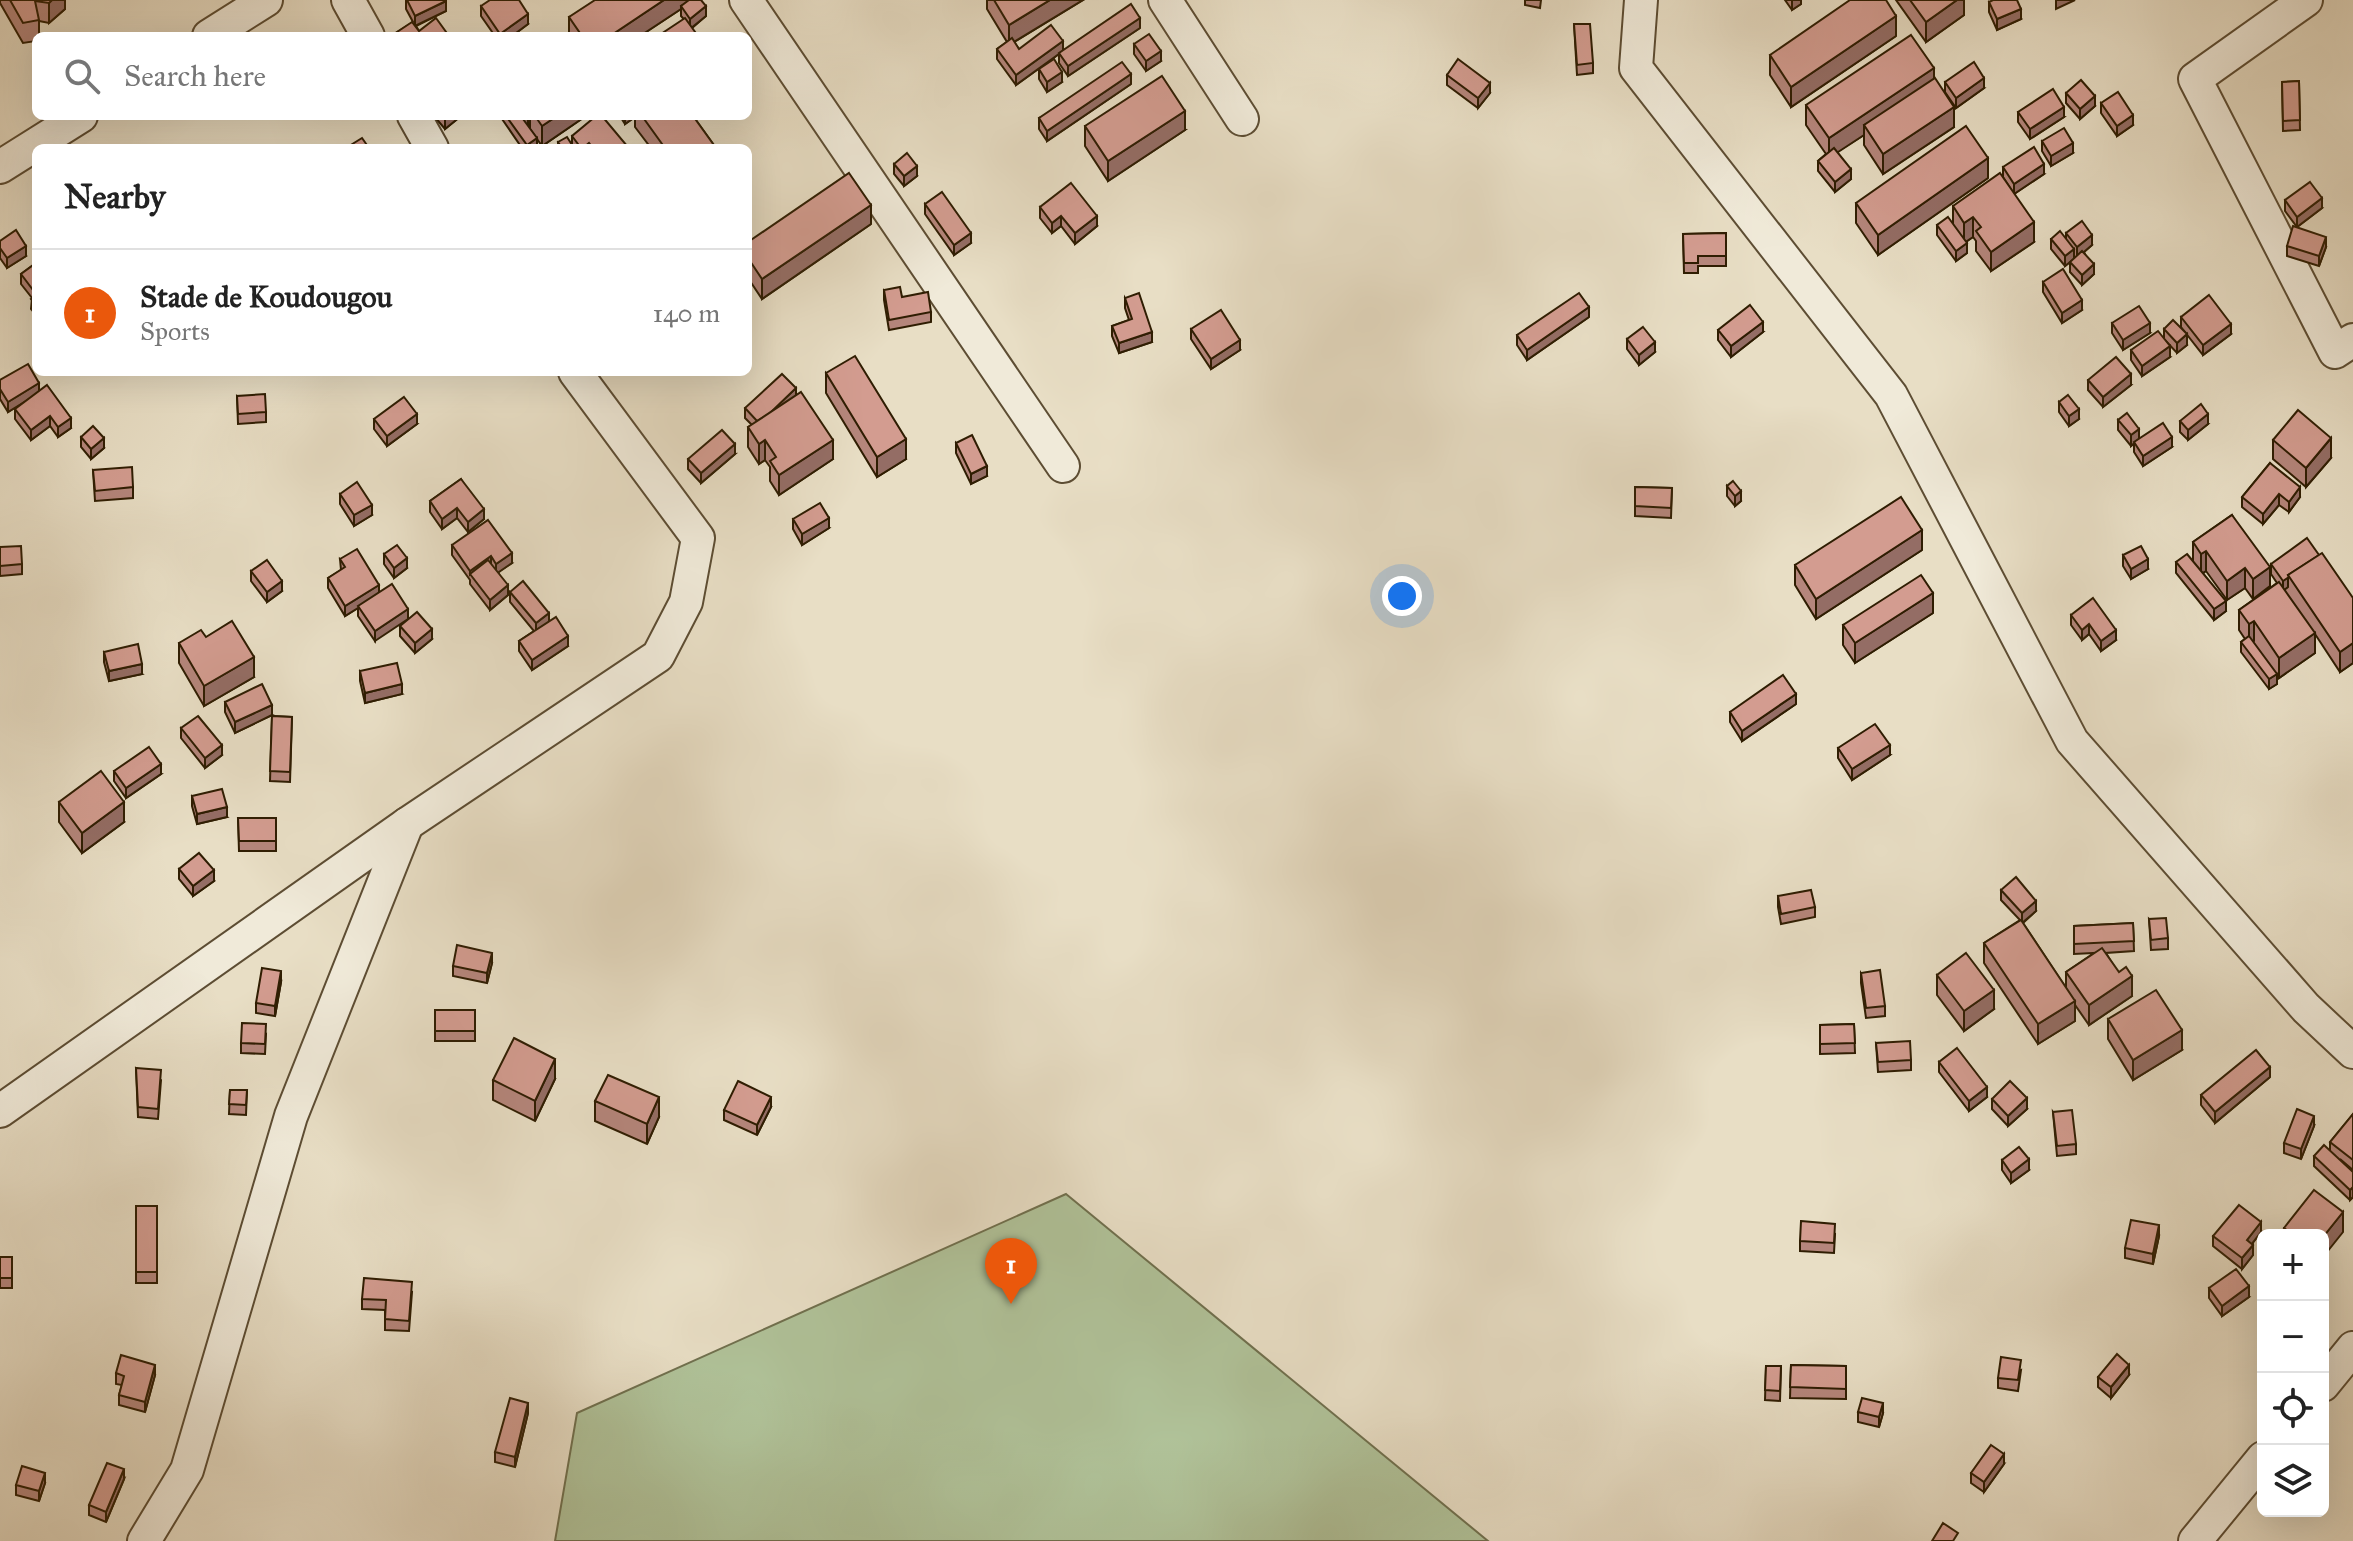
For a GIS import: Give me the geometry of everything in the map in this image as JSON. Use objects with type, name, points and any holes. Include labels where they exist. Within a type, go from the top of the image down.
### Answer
[{"type":"street","points":[[215,32],[266,0]]},
{"type":"street","points":[[348,0],[366,32]]},
{"type":"street","points":[[746,0],[1063,466]]},
{"type":"street","points":[[1165,0],[1242,119]]},
{"type":"street","points":[[1641,0],[1636,68],[1891,395],[2072,741],[2306,1008],[2353,1052]]},
{"type":"street","points":[[2306,0],[2195,79],[2335,352],[2353,340]]},
{"type":"street","points":[[37,144],[75,120]]},
{"type":"street","points":[[416,120],[430,144]]},
{"type":"street","points":[[0,167],[32,147]]},
{"type":"street","points":[[0,1111],[407,824],[658,656],[686,602],[698,538],[578,376]]},
{"type":"street","points":[[144,1541],[187,1470],[291,1116],[407,824]]},
{"type":"street","points":[[2329,1378],[2353,1348]]},
{"type":"street","points":[[2195,1541],[2257,1465]]},
{"type":"green space","points":[[1066,1194],[1488,1541],[555,1541],[577,1413]]},
{"type":"building","points":[[10,0],[52,0],[49,3],[35,1],[39,20],[23,23]]},
{"type":"building","points":[[407,0],[446,0],[446,1],[415,16]]},
{"type":"building","points":[[490,0],[519,0],[528,14],[499,32],[481,6]]},
{"type":"building","points":[[595,0],[664,0],[616,32],[579,32],[569,17]]},
{"type":"building","points":[[689,0],[701,0],[706,6],[690,19],[681,6]]},
{"type":"building","points":[[994,0],[1050,0],[1009,25]]},
{"type":"building","points":[[1850,0],[1886,0],[1896,16],[1791,87],[1770,55]]},
{"type":"building","points":[[1910,0],[1957,0],[1926,22]]},
{"type":"building","points":[[2017,0],[2021,9],[1997,19],[1989,2]]},
{"type":"building","points":[[1131,4],[1140,18],[1068,66],[1059,53]]},
{"type":"building","points":[[436,18],[446,32],[397,32],[412,22],[419,31]]},
{"type":"building","points":[[685,18],[695,32],[664,32]]},
{"type":"building","points":[[1574,24],[1590,24],[1593,63],[1577,65]]},
{"type":"building","points":[[1051,25],[1063,41],[1016,75],[997,49],[1012,38],[1019,49]]},
{"type":"building","points":[[1149,34],[1161,51],[1146,61],[1134,44]]},
{"type":"building","points":[[1911,35],[1934,68],[1829,138],[1806,105]]},
{"type":"building","points":[[1054,59],[1062,72],[1047,82],[1039,69]]},
{"type":"building","points":[[1458,59],[1490,83],[1478,98],[1447,75]]},
{"type":"building","points":[[1122,62],[1131,74],[1047,131],[1039,118]]},
{"type":"building","points":[[1974,62],[1984,78],[1956,98],[1945,82]]},
{"type":"building","points":[[1162,76],[1185,111],[1108,161],[1085,126]]},
{"type":"building","points":[[1935,78],[1954,107],[1883,154],[1864,125]]},
{"type":"building","points":[[2081,80],[2095,96],[2080,109],[2066,93]]},
{"type":"building","points":[[2299,81],[2300,120],[2283,121],[2282,82]]},
{"type":"building","points":[[2053,89],[2064,107],[2030,129],[2018,112]]},
{"type":"building","points":[[2118,92],[2133,115],[2117,126],[2101,103]]},
{"type":"building","points":[[509,120],[524,120],[537,138],[526,144]]},
{"type":"building","points":[[591,120],[605,120],[625,144],[578,144],[572,136]]},
{"type":"building","points":[[645,120],[696,120],[713,144],[662,144]]},
{"type":"building","points":[[1966,126],[1988,158],[1878,235],[1856,203]]},
{"type":"building","points":[[2064,128],[2073,143],[2051,156],[2042,141]]},
{"type":"building","points":[[567,137],[571,144],[559,144]]},
{"type":"building","points":[[362,138],[366,144],[352,144]]},
{"type":"building","points":[[2034,147],[2044,164],[2014,184],[2003,167]]},
{"type":"building","points":[[1834,148],[1851,169],[1835,182],[1818,161]]},
{"type":"building","points":[[907,153],[917,166],[904,176],[894,164]]},
{"type":"building","points":[[849,173],[871,205],[762,279],[752,264],[752,239]]},
{"type":"building","points":[[2000,173],[2034,222],[1991,252],[1976,231],[1981,227],[1973,217],[1964,223],[1953,206]]},
{"type":"building","points":[[2310,182],[2322,198],[2297,217],[2285,200]]},
{"type":"building","points":[[1071,183],[1097,216],[1075,233],[1061,216],[1052,223],[1040,207]]},
{"type":"building","points":[[942,192],[971,233],[954,245],[925,204]]},
{"type":"building","points":[[1948,217],[1967,243],[1956,251],[1937,225]]},
{"type":"building","points":[[2082,221],[2092,235],[2077,247],[2066,233]]},
{"type":"building","points":[[2293,226],[2326,237],[2319,256],[2287,246]]},
{"type":"building","points":[[16,230],[26,246],[7,258],[0,248],[0,241]]},
{"type":"building","points":[[2060,231],[2074,249],[2065,256],[2051,239]]},
{"type":"building","points":[[1726,233],[1726,256],[1698,256],[1698,263],[1684,263],[1683,234]]},
{"type":"building","points":[[2082,251],[2094,264],[2082,275],[2070,262]]},
{"type":"building","points":[[32,266],[32,289],[21,274]]},
{"type":"building","points":[[2063,269],[2082,300],[2062,313],[2043,282]]},
{"type":"building","points":[[900,287],[902,297],[928,292],[931,312],[889,320],[884,290]]},
{"type":"building","points":[[1139,293],[1152,332],[1119,343],[1112,326],[1132,319],[1125,298]]},
{"type":"building","points":[[1579,293],[1589,307],[1527,350],[1517,335]]},
{"type":"building","points":[[2209,295],[2231,324],[2203,345],[2181,317]]},
{"type":"building","points":[[1750,305],[1763,322],[1731,346],[1718,330]]},
{"type":"building","points":[[2139,306],[2150,323],[2123,340],[2112,323]]},
{"type":"building","points":[[1221,310],[1240,340],[1211,359],[1191,329]]},
{"type":"building","points":[[2173,320],[2187,334],[2177,343],[2164,329]]},
{"type":"building","points":[[1643,327],[1655,342],[1639,355],[1627,339]]},
{"type":"building","points":[[2158,331],[2170,346],[2142,366],[2131,350]]},
{"type":"building","points":[[855,356],[906,439],[877,457],[826,373]]},
{"type":"building","points":[[2116,357],[2131,374],[2103,397],[2088,380]]},
{"type":"building","points":[[28,364],[32,376],[39,383],[8,402],[0,389],[0,380]]},
{"type":"building","points":[[782,374],[796,388],[769,414],[757,421],[745,408]]},
{"type":"building","points":[[47,385],[71,418],[58,427],[50,416],[31,430],[15,409]]},
{"type":"building","points":[[801,392],[833,440],[779,475],[770,461],[776,457],[765,440],[759,444],[748,427]]},
{"type":"building","points":[[265,394],[266,412],[238,414],[237,396]]},
{"type":"building","points":[[2068,395],[2079,409],[2069,416],[2059,402]]},
{"type":"building","points":[[404,397],[417,414],[387,436],[374,419]]},
{"type":"building","points":[[2201,404],[2208,414],[2188,430],[2180,421]]},
{"type":"building","points":[[2298,410],[2331,438],[2306,468],[2273,440]]},
{"type":"building","points":[[2127,413],[2139,429],[2131,435],[2118,420]]},
{"type":"building","points":[[2163,423],[2172,437],[2143,456],[2134,442]]},
{"type":"building","points":[[93,426],[104,438],[91,449],[81,437]]},
{"type":"building","points":[[722,430],[735,444],[701,473],[688,459]]},
{"type":"building","points":[[972,435],[987,466],[971,474],[956,443]]},
{"type":"building","points":[[2270,463],[2300,487],[2289,502],[2279,494],[2263,514],[2242,497]]},
{"type":"building","points":[[132,467],[133,487],[95,491],[93,470]]},
{"type":"building","points":[[461,479],[484,509],[468,522],[457,508],[442,519],[430,501]]},
{"type":"building","points":[[1733,481],[1741,491],[1735,496],[1727,486]]},
{"type":"building","points":[[357,482],[372,505],[354,515],[340,494]]},
{"type":"building","points":[[1635,487],[1672,488],[1671,508],[1635,506]]},
{"type":"building","points":[[1901,497],[1922,530],[1816,599],[1795,565]]},
{"type":"building","points":[[820,503],[829,518],[802,534],[793,519]]},
{"type":"building","points":[[2232,515],[2270,567],[2253,579],[2245,568],[2227,581],[2206,551],[2201,554],[2193,542]]},
{"type":"building","points":[[488,520],[512,553],[496,564],[491,556],[470,571],[452,545]]},
{"type":"building","points":[[2307,538],[2319,555],[2283,581],[2271,564]]},
{"type":"building","points":[[397,545],[407,558],[394,568],[384,554]]},
{"type":"building","points":[[21,546],[22,564],[0,566],[0,547]]},
{"type":"building","points":[[2141,546],[2148,559],[2131,569],[2123,555]]},
{"type":"building","points":[[357,549],[379,585],[345,606],[328,578],[345,567],[340,559]]},
{"type":"building","points":[[2322,553],[2353,598],[2353,643],[2340,652],[2288,575]]},
{"type":"building","points":[[2187,554],[2226,601],[2214,609],[2176,562]]},
{"type":"building","points":[[267,560],[282,581],[267,592],[251,571]]},
{"type":"building","points":[[488,560],[508,585],[490,600],[470,574]]},
{"type":"building","points":[[1921,575],[1933,593],[1855,643],[1843,625]]},
{"type":"building","points":[[523,581],[549,613],[536,623],[510,592]]},
{"type":"building","points":[[2279,582],[2315,633],[2279,658],[2254,621],[2249,624],[2239,610]]},
{"type":"building","points":[[392,584],[408,609],[375,631],[358,606]]},
{"type":"building","points":[[2093,598],[2116,630],[2101,641],[2089,624],[2082,630],[2071,615]]},
{"type":"building","points":[[417,612],[432,629],[415,643],[400,626]]},
{"type":"building","points":[[556,617],[568,636],[532,660],[519,641]]},
{"type":"building","points":[[232,621],[254,657],[204,686],[179,643],[201,630],[206,637]]},
{"type":"building","points":[[2249,636],[2277,674],[2269,679],[2241,642]]},
{"type":"building","points":[[138,644],[142,664],[109,671],[104,652]]},
{"type":"building","points":[[397,663],[402,684],[365,693],[360,671]]},
{"type":"building","points":[[1783,675],[1796,694],[1742,731],[1730,712]]},
{"type":"building","points":[[262,684],[272,705],[235,722],[225,702]]},
{"type":"building","points":[[198,716],[222,745],[205,758],[181,728]]},
{"type":"building","points":[[272,716],[292,717],[290,772],[270,771]]},
{"type":"building","points":[[1875,724],[1890,745],[1852,769],[1838,748]]},
{"type":"building","points":[[149,747],[161,764],[126,788],[114,771]]},
{"type":"building","points":[[101,771],[124,802],[82,833],[59,802]]},
{"type":"building","points":[[222,789],[227,807],[197,814],[192,796]]},
{"type":"building","points":[[238,818],[276,818],[276,841],[239,841]]},
{"type":"building","points":[[199,853],[214,870],[193,886],[179,869]]},
{"type":"building","points":[[2016,877],[2036,901],[2022,913],[2001,890]]},
{"type":"building","points":[[1811,890],[1815,907],[1781,914],[1778,896]]},
{"type":"building","points":[[2166,918],[2168,938],[2151,940],[2149,919]]},
{"type":"building","points":[[2021,920],[2075,1001],[2038,1024],[1984,943]]},
{"type":"building","points":[[2133,923],[2134,941],[2074,944],[2074,926]]},
{"type":"building","points":[[457,945],[492,953],[487,973],[453,966]]},
{"type":"building","points":[[2102,948],[2119,972],[2126,967],[2132,976],[2089,1005],[2066,972]]},
{"type":"building","points":[[1966,953],[1994,990],[1964,1011],[1937,975]]},
{"type":"building","points":[[262,968],[281,971],[275,1006],[256,1003]]},
{"type":"building","points":[[1880,970],[1885,1006],[1866,1008],[1861,973]]},
{"type":"building","points":[[2156,990],[2182,1030],[2133,1060],[2108,1019]]},
{"type":"building","points":[[435,1010],[475,1010],[475,1031],[435,1031]]},
{"type":"building","points":[[242,1023],[266,1024],[265,1044],[241,1043]]},
{"type":"building","points":[[1854,1024],[1855,1043],[1820,1044],[1820,1025]]},
{"type":"building","points":[[514,1038],[555,1059],[535,1101],[493,1080]]},
{"type":"building","points":[[1910,1041],[1911,1060],[1878,1062],[1876,1043]]},
{"type":"building","points":[[1957,1048],[1987,1087],[1969,1101],[1939,1062]]},
{"type":"building","points":[[2256,1050],[2270,1067],[2215,1112],[2201,1095]]},
{"type":"building","points":[[136,1068],[161,1070],[158,1109],[138,1107]]},
{"type":"building","points":[[608,1075],[659,1097],[647,1124],[595,1101]]},
{"type":"building","points":[[738,1081],[771,1097],[757,1125],[724,1110]]},
{"type":"building","points":[[2010,1081],[2027,1098],[2008,1116],[1992,1099]]},
{"type":"building","points":[[230,1090],[247,1090],[246,1105],[229,1104]]},
{"type":"building","points":[[2297,1109],[2314,1116],[2301,1149],[2284,1143]]},
{"type":"building","points":[[2072,1110],[2076,1144],[2057,1146],[2053,1112]]},
{"type":"building","points":[[2353,1114],[2353,1160],[2330,1142]]},
{"type":"building","points":[[2324,1145],[2353,1172],[2353,1187],[2350,1190],[2314,1156]]},
{"type":"building","points":[[2019,1147],[2029,1159],[2011,1173],[2002,1160]]},
{"type":"building","points":[[2314,1190],[2343,1212],[2329,1230],[2284,1228]]},
{"type":"building","points":[[2239,1205],[2261,1222],[2247,1240],[2253,1245],[2242,1258],[2213,1236]]},
{"type":"building","points":[[136,1206],[157,1206],[157,1272],[136,1272]]},
{"type":"building","points":[[2131,1220],[2159,1225],[2153,1254],[2125,1248]]},
{"type":"building","points":[[1801,1221],[1835,1224],[1834,1243],[1800,1241]]},
{"type":"building","points":[[0,1257],[12,1257],[12,1278],[0,1278]]},
{"type":"building","points":[[2236,1269],[2249,1286],[2222,1306],[2209,1288]]},
{"type":"building","points":[[364,1278],[412,1282],[409,1321],[385,1319],[386,1300],[362,1299]]},
{"type":"building","points":[[2117,1354],[2129,1365],[2111,1387],[2098,1377]]},
{"type":"building","points":[[121,1355],[155,1365],[145,1402],[119,1395],[124,1376],[116,1373]]},
{"type":"building","points":[[2001,1357],[2021,1360],[2018,1380],[1998,1378]]},
{"type":"building","points":[[1791,1365],[1846,1366],[1846,1389],[1790,1387]]},
{"type":"building","points":[[1766,1366],[1781,1366],[1780,1391],[1765,1390]]},
{"type":"building","points":[[510,1398],[528,1403],[515,1457],[495,1452]]},
{"type":"building","points":[[1862,1398],[1883,1403],[1879,1417],[1858,1412]]},
{"type":"building","points":[[1991,1445],[2004,1454],[1984,1482],[1971,1473]]},
{"type":"building","points":[[107,1463],[124,1469],[106,1512],[89,1505]]},
{"type":"building","points":[[22,1466],[45,1473],[39,1491],[16,1485]]},
{"type":"building","points":[[1943,1523],[1958,1533],[1953,1541],[1932,1541]]},
{"type":"place","name":"Stade de Koudougou","points":[[1011,1304]]}]
